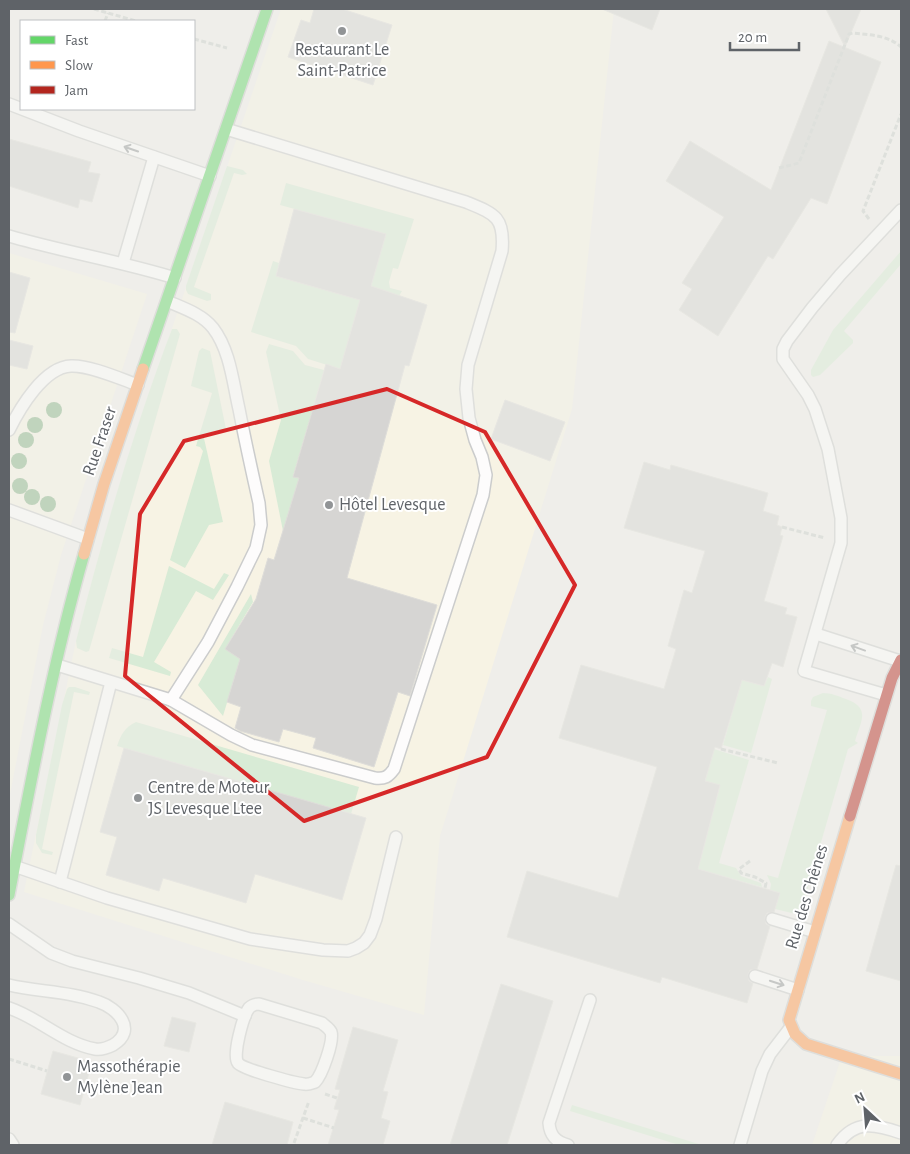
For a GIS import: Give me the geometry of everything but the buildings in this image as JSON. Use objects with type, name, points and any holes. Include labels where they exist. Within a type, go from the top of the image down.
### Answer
[{"type":"main road","name":"Rue Fraser","points":[[9,895],[36,753],[73,593],[88,539],[104,484],[266,9]]},
{"type":"main road","name":"Rue des Chênes","points":[[790,1028],[789,1020],[886,695],[901,661]]},
{"type":"main road","points":[[790,1028],[806,1044],[901,1074]]},
{"type":"lane","points":[[23,110],[210,176]]},
{"type":"lane","points":[[57,665],[171,700],[252,745],[383,779],[388,777],[394,769],[483,495],[486,475],[470,418],[467,381],[468,365],[502,251],[504,234],[498,221],[487,211],[466,202],[226,129]]},
{"type":"lane","points":[[123,263],[154,157]]},
{"type":"lane","points":[[886,695],[804,671],[841,543],[841,518],[828,449],[815,409],[808,395],[789,370],[783,358],[783,349],[812,308],[878,232],[901,210]]},
{"type":"lane","points":[[9,236],[47,247],[123,263],[175,278]]},
{"type":"lane","points":[[167,301],[192,312],[204,320],[213,328],[223,346],[259,503],[262,525],[256,548],[238,587],[208,642],[171,700]]},
{"type":"lane","points":[[9,430],[30,394],[49,376],[62,369],[71,366],[90,369],[138,385]]},
{"type":"lane","points":[[10,510],[88,539]]},
{"type":"lane","points":[[816,634],[901,661]]},
{"type":"lane","points":[[60,882],[111,682]]},
{"type":"lane","points":[[14,866],[107,898],[250,939],[315,949],[348,950],[364,943],[370,934],[376,919],[396,837]]},
{"type":"lane","points":[[772,918],[815,932]]},
{"type":"lane","points":[[9,924],[51,953],[72,961],[139,978],[189,994],[245,1016]]},
{"type":"lane","points":[[755,976],[798,990]]},
{"type":"lane","points":[[9,985],[62,992],[99,1002],[116,1010],[124,1022],[125,1030],[117,1042],[107,1048],[98,1049],[71,1041],[35,1019],[9,1008]]},
{"type":"lane","points":[[568,1145],[554,1138],[549,1123],[590,1000]]},
{"type":"lane","points":[[253,1004],[259,1004],[322,1024],[328,1028],[331,1033],[331,1040],[319,1078],[311,1084],[305,1085],[241,1067],[235,1058],[245,1016],[248,1008],[253,1004]]},
{"type":"lane","points":[[740,1145],[762,1071],[770,1054],[790,1028]]},
{"type":"lane","points":[[837,1145],[844,1135],[860,1126],[877,1125],[901,1133]]},
{"type":"lane","points":[[9,1139],[13,1145]]},
{"type":"path","points":[[94,9],[132,20]]},
{"type":"path","points":[[105,20],[108,13]]},
{"type":"path","points":[[779,168],[799,163],[849,34],[884,37],[894,41],[901,47]]},
{"type":"path","points":[[195,39],[230,50]]},
{"type":"path","points":[[878,232],[863,211],[901,114]]},
{"type":"path","points":[[782,527],[841,543]]},
{"type":"path","points":[[722,749],[778,763]]},
{"type":"path","points":[[750,861],[739,869],[741,873],[766,883],[765,888]]},
{"type":"path","points":[[9,1060],[47,1071]]},
{"type":"path","points":[[294,1143],[310,1098],[311,1084]]},
{"type":"path","points":[[303,1118],[334,1128]]},
{"type":"highlighted area","points":[[387,389],[485,432],[575,585],[487,757],[304,821],[125,676],[140,514],[184,441]]},
{"type":"shaded area","points":[[281,9],[614,9],[572,409],[440,836],[424,1015],[303,980],[24,892],[76,641],[99,555],[138,428]]},
{"type":"shaded area","points":[[9,253],[147,294],[61,555],[43,625],[9,799]]},
{"type":"shaded area","points":[[842,1056],[901,1056],[901,1145],[812,1145]]},
{"type":"green space","points":[[227,166],[243,170],[247,174],[234,173],[194,287],[211,294],[211,300],[207,301],[188,294],[186,286]]},
{"type":"green space","points":[[286,183],[414,219],[398,269],[393,268],[389,282],[390,288],[402,291],[399,296],[371,286],[386,234],[280,205]]},
{"type":"green space","points":[[901,251],[901,264],[844,331],[853,340],[853,343],[820,375],[813,377],[811,370],[833,330]]},
{"type":"green space","points":[[273,261],[279,263],[276,276],[360,300],[340,369],[308,359],[296,346],[251,332]]},
{"type":"green space","points":[[172,329],[177,329],[180,334],[89,651],[86,652],[77,648],[76,641],[86,602],[132,445]]},
{"type":"green space","points":[[269,344],[293,351],[305,365],[324,370],[293,476],[299,478],[283,531],[269,461],[281,420],[266,352]]},
{"type":"green space","points":[[202,348],[210,351],[226,429],[203,434],[223,522],[209,525],[185,568],[170,560],[203,451],[200,447],[196,446],[212,393],[191,386],[199,351]]},
{"type":"green space","points":[[169,566],[214,589],[224,573],[229,575],[213,600],[196,591],[154,662],[171,672],[170,676],[109,658],[112,648],[143,657]]},
{"type":"green space","points":[[251,594],[253,602],[225,649],[240,659],[223,716],[198,685]]},
{"type":"green space","points":[[768,677],[772,679],[751,753],[723,745],[740,686],[738,678],[764,686]]},
{"type":"green space","points":[[69,687],[90,692],[89,695],[74,692],[42,849],[53,852],[52,855],[42,853],[36,843],[36,835],[62,705]]},
{"type":"green space","points":[[823,693],[854,703],[859,707],[862,716],[855,741],[858,743],[848,749],[800,915],[775,909],[780,893],[770,890],[771,884],[767,875],[778,878],[827,710],[811,706],[811,701],[813,697]]},
{"type":"green space","points":[[136,722],[359,787],[351,814],[117,746],[124,731]]},
{"type":"green space","points":[[714,749],[749,760],[719,863],[736,868],[741,876],[761,883],[762,887],[698,869],[720,786],[705,781]]},
{"type":"green space","points":[[572,1105],[702,1145],[679,1145],[570,1111]]},
{"type":"traffic: fast","points":[[143,369],[267,9]]},
{"type":"traffic: fast","points":[[9,895],[52,681],[84,554]]},
{"type":"traffic: slow","points":[[84,554],[104,484],[143,369]]},
{"type":"traffic: slow","points":[[850,816],[789,1020],[795,1034],[806,1044],[901,1074]]},
{"type":"traffic: jam","points":[[850,816],[892,678],[901,660]]},
{"type":"place","name":"Restaurant Le Saint-Patrice","points":[[342,31]]},
{"type":"place","name":"Hôtel Levesque","points":[[329,505]]},
{"type":"place","name":"Centre de Moteur JS Levesque Ltee","points":[[138,798]]},
{"type":"place","name":"Massothérapie Mylène Jean","points":[[67,1077]]}]
